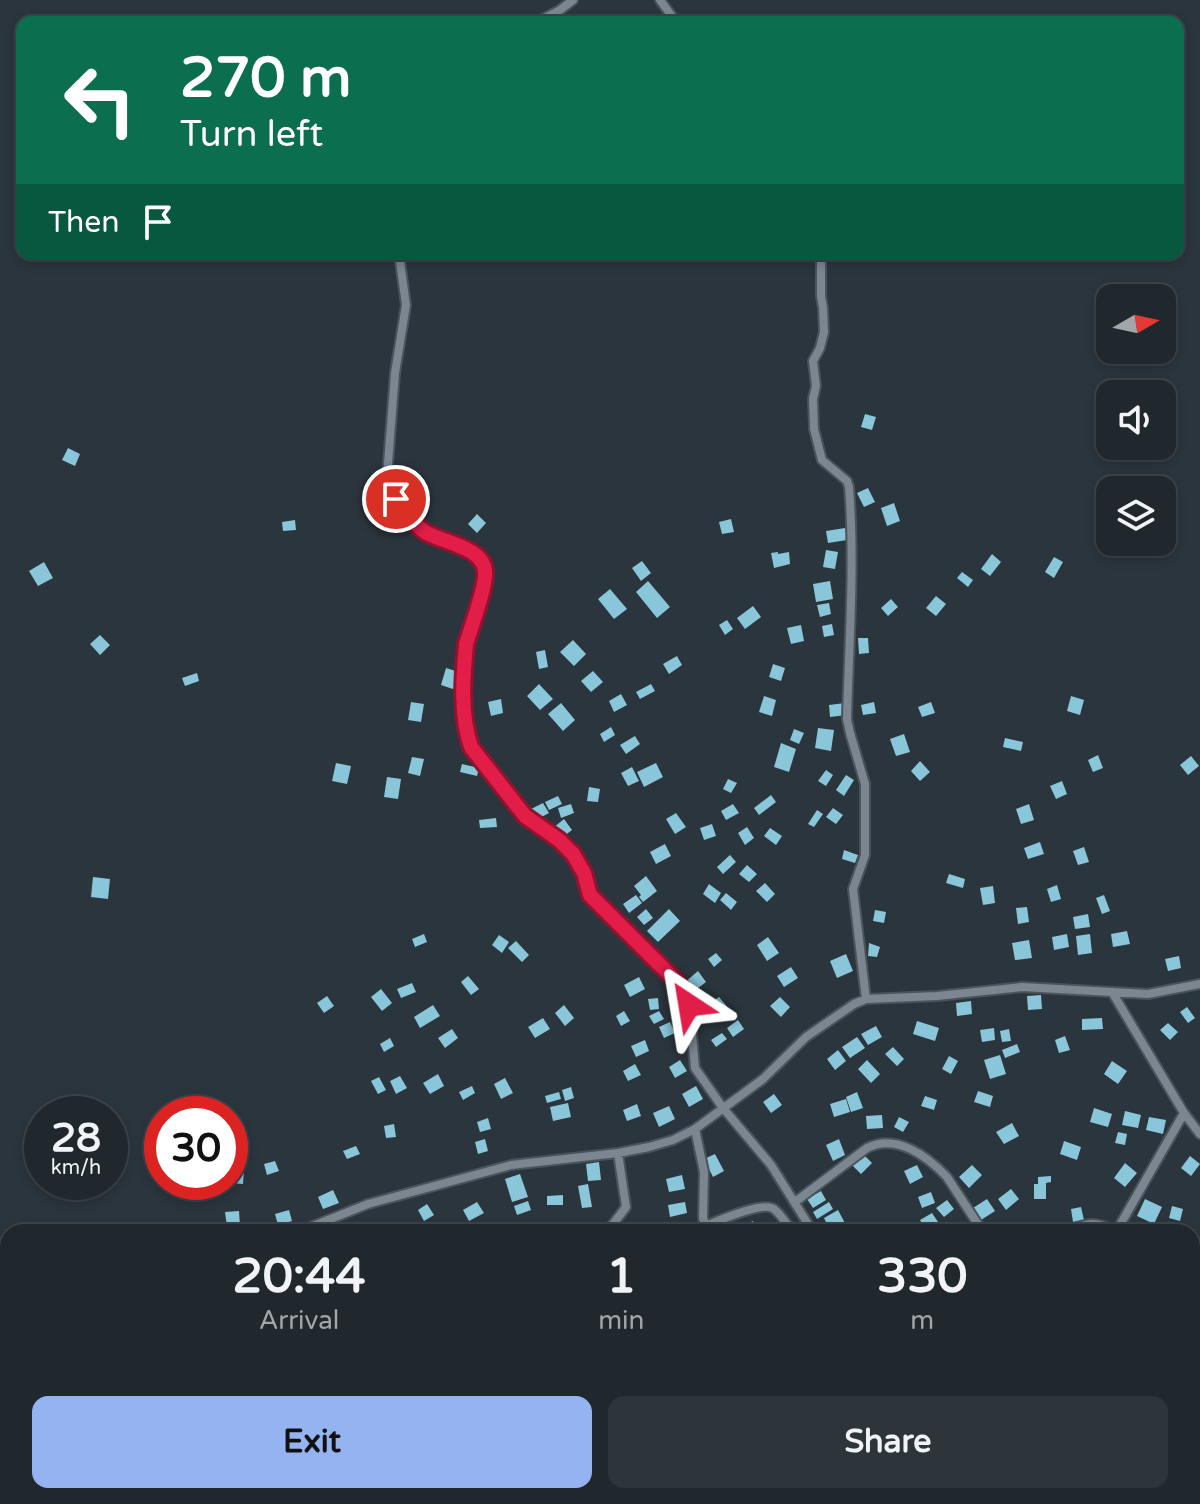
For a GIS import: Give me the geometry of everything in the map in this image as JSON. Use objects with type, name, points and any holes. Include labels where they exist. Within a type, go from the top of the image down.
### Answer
[{"type":"street","points":[[548,16],[573,0]]},
{"type":"street","points":[[400,260],[406,305],[395,373],[388,479],[396,499],[423,531],[472,551],[483,561],[486,574],[466,644],[464,700],[470,742],[525,816],[573,854],[584,873],[590,895],[681,988],[690,1012],[694,1063],[723,1108],[771,1165],[808,1224]]},
{"type":"street","points":[[821,260],[824,332],[812,364],[816,386],[814,429],[822,460],[847,481],[849,487],[852,585],[847,719],[864,778],[865,855],[853,889],[866,999]]},
{"type":"street","points":[[318,1224],[368,1204],[511,1165],[618,1153],[673,1140],[695,1129],[767,1076],[806,1037],[866,999],[937,996],[1007,987],[1148,994],[1200,984]]},
{"type":"street","points":[[1112,992],[1184,1113],[1200,1134]]},
{"type":"street","points":[[1121,1224],[1184,1113]]},
{"type":"street","points":[[695,1129],[704,1172],[705,1224]]},
{"type":"street","points":[[795,1202],[867,1148],[875,1144],[899,1144],[907,1146],[940,1169],[978,1224]]},
{"type":"street","points":[[613,1224],[626,1207],[618,1153]]},
{"type":"street","points":[[711,1224],[768,1206],[774,1208],[787,1224]]},
{"type":"building","points":[[865,414],[876,417],[872,430],[861,427]]},
{"type":"building","points":[[68,448],[80,454],[75,466],[62,460]]},
{"type":"building","points":[[868,488],[875,502],[864,507],[857,493]]},
{"type":"building","points":[[894,503],[900,521],[887,526],[881,508]]},
{"type":"building","points":[[477,514],[486,523],[477,533],[468,524]]},
{"type":"building","points":[[731,519],[734,532],[722,534],[719,522]]},
{"type":"building","points":[[295,520],[296,530],[283,531],[282,522]]},
{"type":"building","points":[[845,528],[847,540],[828,543],[826,531]]},
{"type":"building","points":[[826,550],[838,552],[835,569],[823,567]]},
{"type":"building","points":[[789,552],[790,564],[774,568],[771,553]]},
{"type":"building","points":[[992,554],[1001,562],[990,576],[981,569]]},
{"type":"building","points":[[1054,557],[1063,562],[1054,578],[1045,572]]},
{"type":"building","points":[[642,561],[651,573],[641,581],[632,568]]},
{"type":"building","points":[[44,562],[53,578],[38,586],[29,571]]},
{"type":"building","points":[[962,572],[973,580],[968,587],[957,578]]},
{"type":"building","points":[[648,581],[670,607],[657,618],[636,592]]},
{"type":"building","points":[[830,581],[833,599],[816,602],[813,584]]},
{"type":"building","points":[[610,589],[627,609],[614,619],[598,599]]},
{"type":"building","points":[[936,596],[946,604],[936,616],[926,608]]},
{"type":"building","points":[[891,599],[898,607],[888,616],[881,608]]},
{"type":"building","points":[[829,603],[831,614],[820,617],[817,605]]},
{"type":"building","points":[[753,606],[761,617],[745,629],[737,618]]},
{"type":"building","points":[[727,620],[733,629],[725,635],[719,625]]},
{"type":"building","points":[[832,624],[834,635],[824,637],[822,626]]},
{"type":"building","points":[[801,625],[804,641],[791,644],[787,628]]},
{"type":"building","points":[[100,635],[110,645],[100,655],[90,644]]},
{"type":"building","points":[[858,638],[868,638],[869,653],[859,654]]},
{"type":"building","points":[[573,640],[586,654],[574,666],[560,652]]},
{"type":"building","points":[[545,650],[548,667],[539,669],[536,652]]},
{"type":"building","points":[[677,656],[682,665],[669,674],[663,664]]},
{"type":"building","points":[[773,664],[785,668],[781,681],[769,677]]},
{"type":"building","points":[[446,668],[459,672],[453,689],[441,685]]},
{"type":"building","points":[[593,671],[603,682],[591,692],[581,681]]},
{"type":"building","points":[[197,673],[199,681],[185,686],[182,678]]},
{"type":"building","points":[[539,684],[553,699],[540,710],[527,696]]},
{"type":"building","points":[[651,684],[655,691],[640,699],[636,692]]},
{"type":"building","points":[[621,694],[627,705],[614,712],[609,701]]},
{"type":"building","points":[[764,696],[776,700],[772,716],[759,712]]},
{"type":"building","points":[[1071,696],[1084,700],[1080,715],[1067,711]]},
{"type":"building","points":[[501,699],[503,713],[491,716],[488,702]]},
{"type":"building","points":[[411,702],[424,704],[421,722],[408,720]]},
{"type":"building","points":[[874,702],[876,713],[863,715],[861,705]]},
{"type":"building","points":[[931,702],[935,713],[922,717],[918,707]]},
{"type":"building","points":[[561,703],[575,720],[563,731],[548,714]]},
{"type":"building","points":[[845,703],[846,715],[830,717],[829,705]]},
{"type":"building","points":[[611,727],[615,735],[604,742],[600,734]]},
{"type":"building","points":[[818,728],[834,730],[831,751],[815,748]]},
{"type":"building","points":[[794,729],[804,733],[799,744],[790,740]]},
{"type":"building","points":[[904,734],[910,752],[896,756],[890,739]]},
{"type":"building","points":[[635,736],[640,744],[626,754],[620,745]]},
{"type":"building","points":[[1005,738],[1023,742],[1021,751],[1003,747]]},
{"type":"building","points":[[781,743],[796,749],[789,772],[774,767]]},
{"type":"building","points":[[1098,755],[1103,768],[1093,772],[1088,760]]},
{"type":"building","points":[[1191,756],[1199,766],[1188,775],[1180,765]]},
{"type":"building","points":[[412,757],[424,759],[420,776],[408,773]]},
{"type":"building","points":[[920,761],[930,772],[920,781],[911,771]]},
{"type":"building","points":[[336,763],[351,766],[347,784],[332,781]]},
{"type":"building","points":[[656,763],[663,777],[644,787],[637,772]]},
{"type":"building","points":[[462,764],[479,768],[477,776],[460,772]]},
{"type":"building","points":[[632,767],[639,781],[628,786],[621,773]]},
{"type":"building","points":[[826,770],[833,775],[826,786],[818,781]]},
{"type":"building","points":[[846,775],[854,780],[844,796],[836,790]]},
{"type":"building","points":[[387,777],[401,779],[398,799],[384,797]]},
{"type":"building","points":[[728,779],[737,783],[731,793],[723,789]]},
{"type":"building","points":[[1062,781],[1067,794],[1056,799],[1050,786]]},
{"type":"building","points":[[589,787],[600,789],[598,802],[587,801]]},
{"type":"building","points":[[771,795],[776,802],[759,815],[754,808]]},
{"type":"building","points":[[558,796],[562,804],[549,810],[545,802]]},
{"type":"building","points":[[543,803],[549,813],[536,820],[531,809]]},
{"type":"building","points":[[571,804],[574,813],[561,818],[558,808]]},
{"type":"building","points":[[733,804],[739,813],[726,820],[721,811]]},
{"type":"building","points":[[1029,804],[1034,820],[1021,824],[1016,809]]},
{"type":"building","points":[[833,808],[843,815],[836,824],[826,817]]},
{"type":"building","points":[[817,810],[823,814],[814,827],[808,824]]},
{"type":"building","points":[[676,813],[686,827],[675,834],[666,819]]},
{"type":"building","points":[[496,818],[497,827],[480,828],[479,820]]},
{"type":"building","points":[[564,819],[572,830],[560,839],[553,828]]},
{"type":"building","points":[[712,824],[716,836],[704,840],[700,828]]},
{"type":"building","points":[[747,827],[754,838],[745,845],[738,833]]},
{"type":"building","points":[[770,828],[782,836],[776,845],[764,836]]},
{"type":"building","points":[[1040,842],[1044,854],[1028,859],[1024,848]]},
{"type":"building","points":[[665,844],[671,856],[656,864],[650,852]]},
{"type":"building","points":[[1084,847],[1089,862],[1078,865],[1073,851]]},
{"type":"building","points":[[844,850],[858,855],[855,863],[842,859]]},
{"type":"building","points":[[730,855],[736,862],[723,874],[717,867]]},
{"type":"building","points":[[747,865],[757,874],[749,882],[739,874]]},
{"type":"building","points":[[949,874],[965,879],[963,888],[946,883]]},
{"type":"building","points":[[646,876],[657,891],[643,902],[634,886]]},
{"type":"building","points":[[93,877],[110,879],[108,899],[91,897]]},
{"type":"building","points":[[765,883],[775,894],[767,902],[756,891]]},
{"type":"building","points":[[709,884],[721,893],[715,903],[703,894]]},
{"type":"building","points":[[1057,885],[1061,899],[1051,902],[1047,889]]},
{"type":"building","points":[[993,886],[995,903],[983,905],[980,888]]},
{"type":"building","points":[[726,893],[737,902],[731,910],[720,900]]},
{"type":"building","points":[[636,895],[642,903],[629,913],[623,904]]},
{"type":"building","points":[[1104,895],[1110,911],[1102,914],[1096,898]]},
{"type":"building","points":[[1027,907],[1029,922],[1018,924],[1016,908]]},
{"type":"building","points":[[646,909],[653,918],[644,925],[637,917]]},
{"type":"building","points":[[669,909],[680,921],[658,942],[647,931]]},
{"type":"building","points":[[875,910],[886,912],[884,923],[873,921]]},
{"type":"building","points":[[1088,914],[1090,927],[1075,929],[1073,917]]},
{"type":"building","points":[[1127,931],[1130,944],[1113,947],[1111,934]]},
{"type":"building","points":[[424,934],[427,942],[415,947],[412,939]]},
{"type":"building","points":[[1067,934],[1069,947],[1054,950],[1052,937]]},
{"type":"building","points":[[1090,934],[1092,953],[1078,955],[1076,936]]},
{"type":"building","points":[[499,935],[509,942],[502,953],[492,945]]},
{"type":"building","points":[[768,937],[779,953],[767,961],[757,945]]},
{"type":"building","points":[[1029,940],[1032,958],[1015,960],[1012,943]]},
{"type":"building","points":[[516,941],[529,955],[522,962],[508,948]]},
{"type":"building","points":[[869,943],[880,947],[877,957],[868,956]]},
{"type":"building","points":[[716,953],[722,960],[714,967],[708,959]]},
{"type":"building","points":[[846,954],[853,971],[837,978],[830,961]]},
{"type":"building","points":[[1179,956],[1181,968],[1168,971],[1165,959]]},
{"type":"building","points":[[791,967],[798,978],[784,987],[777,976]]},
{"type":"building","points":[[698,971],[706,982],[692,993],[684,983]]},
{"type":"building","points":[[468,976],[479,989],[471,995],[461,982]]},
{"type":"building","points":[[639,977],[645,989],[630,997],[624,985]]},
{"type":"building","points":[[412,983],[416,992],[401,998],[397,989]]},
{"type":"building","points":[[381,989],[392,1003],[382,1011],[371,997]]},
{"type":"building","points":[[1041,995],[1042,1009],[1028,1010],[1027,996]]},
{"type":"building","points":[[327,996],[334,1006],[324,1013],[317,1003]]},
{"type":"building","points":[[719,997],[729,1009],[719,1017],[709,1004]]},
{"type":"building","points":[[780,997],[790,1007],[781,1017],[770,1006]]},
{"type":"building","points":[[658,998],[659,1009],[650,1010],[648,999]]},
{"type":"building","points":[[971,1001],[972,1014],[957,1016],[956,1003]]},
{"type":"building","points":[[433,1005],[440,1016],[420,1028],[414,1017]]},
{"type":"building","points":[[564,1005],[574,1018],[565,1026],[555,1013]]},
{"type":"building","points":[[1187,1007],[1195,1018],[1188,1023],[1180,1012]]},
{"type":"building","points":[[624,1011],[630,1021],[621,1026],[616,1016]]},
{"type":"building","points":[[659,1011],[664,1019],[654,1024],[649,1016]]},
{"type":"building","points":[[543,1018],[550,1029],[535,1038],[528,1027]]},
{"type":"building","points":[[1102,1018],[1103,1029],[1082,1030],[1082,1019]]},
{"type":"building","points":[[738,1020],[744,1029],[733,1037],[727,1028]]},
{"type":"building","points":[[917,1021],[939,1028],[935,1041],[913,1034]]},
{"type":"building","points":[[670,1022],[675,1033],[664,1038],[659,1027]]},
{"type":"building","points":[[1168,1023],[1178,1032],[1170,1040],[1160,1030]]},
{"type":"building","points":[[876,1026],[882,1037],[868,1045],[861,1034]]},
{"type":"building","points":[[994,1028],[995,1040],[982,1042],[980,1030]]},
{"type":"building","points":[[452,1029],[458,1038],[445,1048],[438,1038]]},
{"type":"building","points":[[1009,1029],[1011,1041],[1002,1042],[1000,1031]]},
{"type":"building","points":[[722,1033],[727,1039],[716,1047],[711,1040]]},
{"type":"building","points":[[1065,1036],[1070,1050],[1059,1053],[1055,1040]]},
{"type":"building","points":[[857,1037],[865,1048],[850,1058],[842,1047]]},
{"type":"building","points":[[390,1038],[394,1046],[384,1052],[380,1044]]},
{"type":"building","points":[[645,1040],[649,1051],[636,1057],[631,1046]]},
{"type":"building","points":[[1017,1044],[1020,1052],[1005,1058],[1002,1050]]},
{"type":"building","points":[[893,1047],[904,1059],[897,1066],[885,1054]]},
{"type":"building","points":[[838,1050],[846,1061],[835,1070],[827,1059]]},
{"type":"building","points":[[1000,1055],[1006,1074],[990,1079],[984,1060]]},
{"type":"building","points":[[949,1056],[958,1061],[951,1074],[942,1069]]},
{"type":"building","points":[[680,1060],[687,1071],[675,1078],[669,1067]]},
{"type":"building","points":[[867,1060],[880,1074],[871,1083],[858,1069]]},
{"type":"building","points":[[1112,1061],[1127,1071],[1118,1084],[1104,1074]]},
{"type":"building","points":[[635,1064],[641,1075],[628,1081],[623,1071]]},
{"type":"building","points":[[438,1074],[444,1086],[430,1094],[423,1083]]},
{"type":"building","points":[[400,1076],[407,1088],[396,1094],[390,1081]]},
{"type":"building","points":[[379,1077],[386,1090],[378,1094],[371,1081]]},
{"type":"building","points":[[505,1078],[513,1093],[501,1099],[494,1084]]},
{"type":"building","points":[[472,1086],[475,1093],[463,1100],[459,1092]]},
{"type":"building","points":[[696,1086],[703,1099],[689,1107],[682,1094]]},
{"type":"building","points":[[571,1087],[574,1098],[565,1101],[562,1090]]},
{"type":"building","points":[[978,1091],[993,1096],[990,1107],[974,1102]]},
{"type":"building","points":[[559,1092],[561,1099],[547,1103],[545,1096]]},
{"type":"building","points":[[857,1092],[863,1108],[851,1112],[846,1097]]},
{"type":"building","points":[[774,1094],[782,1105],[771,1113],[763,1102]]},
{"type":"building","points":[[925,1096],[937,1100],[934,1110],[921,1106]]},
{"type":"building","points":[[846,1099],[850,1112],[834,1117],[830,1104]]},
{"type":"building","points":[[568,1103],[571,1117],[553,1121],[550,1107]]},
{"type":"building","points":[[637,1104],[641,1116],[627,1121],[623,1110]]},
{"type":"building","points":[[669,1106],[675,1119],[659,1127],[653,1113]]},
{"type":"building","points":[[1094,1108],[1112,1114],[1108,1127],[1090,1122]]},
{"type":"building","points":[[1125,1111],[1141,1115],[1138,1128],[1122,1125]]},
{"type":"building","points":[[882,1115],[883,1128],[867,1129],[866,1116]]},
{"type":"building","points":[[899,1117],[909,1122],[903,1132],[894,1127]]},
{"type":"building","points":[[1149,1117],[1166,1120],[1163,1134],[1146,1130]]},
{"type":"building","points":[[488,1118],[491,1129],[480,1132],[477,1122]]},
{"type":"building","points":[[1012,1123],[1019,1136],[1004,1144],[996,1132]]},
{"type":"building","points":[[394,1124],[396,1137],[386,1138],[384,1126]]},
{"type":"building","points":[[1118,1132],[1127,1134],[1125,1145],[1115,1143]]},
{"type":"building","points":[[485,1139],[488,1151],[478,1154],[475,1142]]},
{"type":"building","points":[[839,1139],[845,1155],[833,1161],[826,1145]]},
{"type":"building","points":[[1064,1141],[1081,1147],[1077,1160],[1060,1154]]},
{"type":"building","points":[[356,1146],[360,1154],[347,1159],[343,1151]]},
{"type":"building","points":[[715,1154],[724,1171],[713,1177],[704,1159]]},
{"type":"building","points":[[863,1154],[872,1163],[861,1174],[852,1165]]},
{"type":"building","points":[[1190,1156],[1200,1164],[1191,1176],[1181,1168]]},
{"type":"building","points":[[275,1161],[279,1171],[267,1175],[264,1164]]},
{"type":"building","points":[[599,1162],[601,1180],[588,1181],[586,1164]]},
{"type":"building","points":[[1125,1163],[1137,1173],[1125,1187],[1114,1178]]},
{"type":"building","points":[[917,1165],[923,1177],[910,1184],[904,1171]]},
{"type":"building","points":[[972,1165],[982,1175],[969,1188],[959,1177]]},
{"type":"building","points":[[520,1174],[528,1197],[512,1202],[505,1179]]},
{"type":"building","points":[[682,1175],[685,1189],[669,1192],[666,1179]]},
{"type":"building","points":[[1051,1176],[1051,1182],[1046,1183],[1046,1199],[1034,1199],[1034,1184],[1038,1184],[1038,1177]]},
{"type":"building","points":[[588,1184],[592,1207],[582,1208],[578,1186]]},
{"type":"building","points":[[1011,1189],[1019,1199],[1006,1210],[998,1199]]},
{"type":"building","points":[[333,1190],[339,1203],[323,1209],[318,1197]]},
{"type":"building","points":[[821,1191],[826,1200],[813,1208],[807,1199]]},
{"type":"building","points":[[931,1192],[935,1203],[922,1208],[918,1197]]},
{"type":"building","points":[[563,1195],[563,1205],[547,1205],[547,1196]]},
{"type":"building","points":[[987,1199],[995,1211],[981,1220],[973,1208]]},
{"type":"building","points":[[1145,1199],[1162,1207],[1154,1224],[1137,1216]]},
{"type":"building","points":[[947,1200],[954,1209],[944,1217],[936,1208]]},
{"type":"building","points":[[528,1201],[531,1210],[517,1215],[514,1206]]},
{"type":"building","points":[[477,1202],[484,1213],[469,1221],[463,1210]]},
{"type":"building","points":[[685,1202],[687,1213],[670,1217],[668,1205]]},
{"type":"building","points":[[829,1202],[833,1209],[817,1219],[813,1212]]},
{"type":"building","points":[[427,1204],[434,1215],[424,1221],[418,1210]]},
{"type":"building","points":[[1172,1206],[1183,1209],[1180,1221],[1169,1218]]},
{"type":"building","points":[[1081,1207],[1084,1220],[1073,1222],[1071,1209]]},
{"type":"building","points":[[289,1210],[292,1221],[278,1224],[275,1214]]},
{"type":"building","points":[[838,1210],[845,1224],[827,1224],[824,1218]]},
{"type":"building","points":[[239,1211],[240,1224],[227,1224],[225,1212]]},
{"type":"building","points":[[932,1213],[939,1224],[922,1224],[920,1220]]},
{"type":"route","points":[[396,499],[423,531],[472,551],[483,561],[486,574],[466,644],[464,700],[471,747],[525,816],[573,854],[584,873],[590,895],[678,983],[689,1005]]}]
